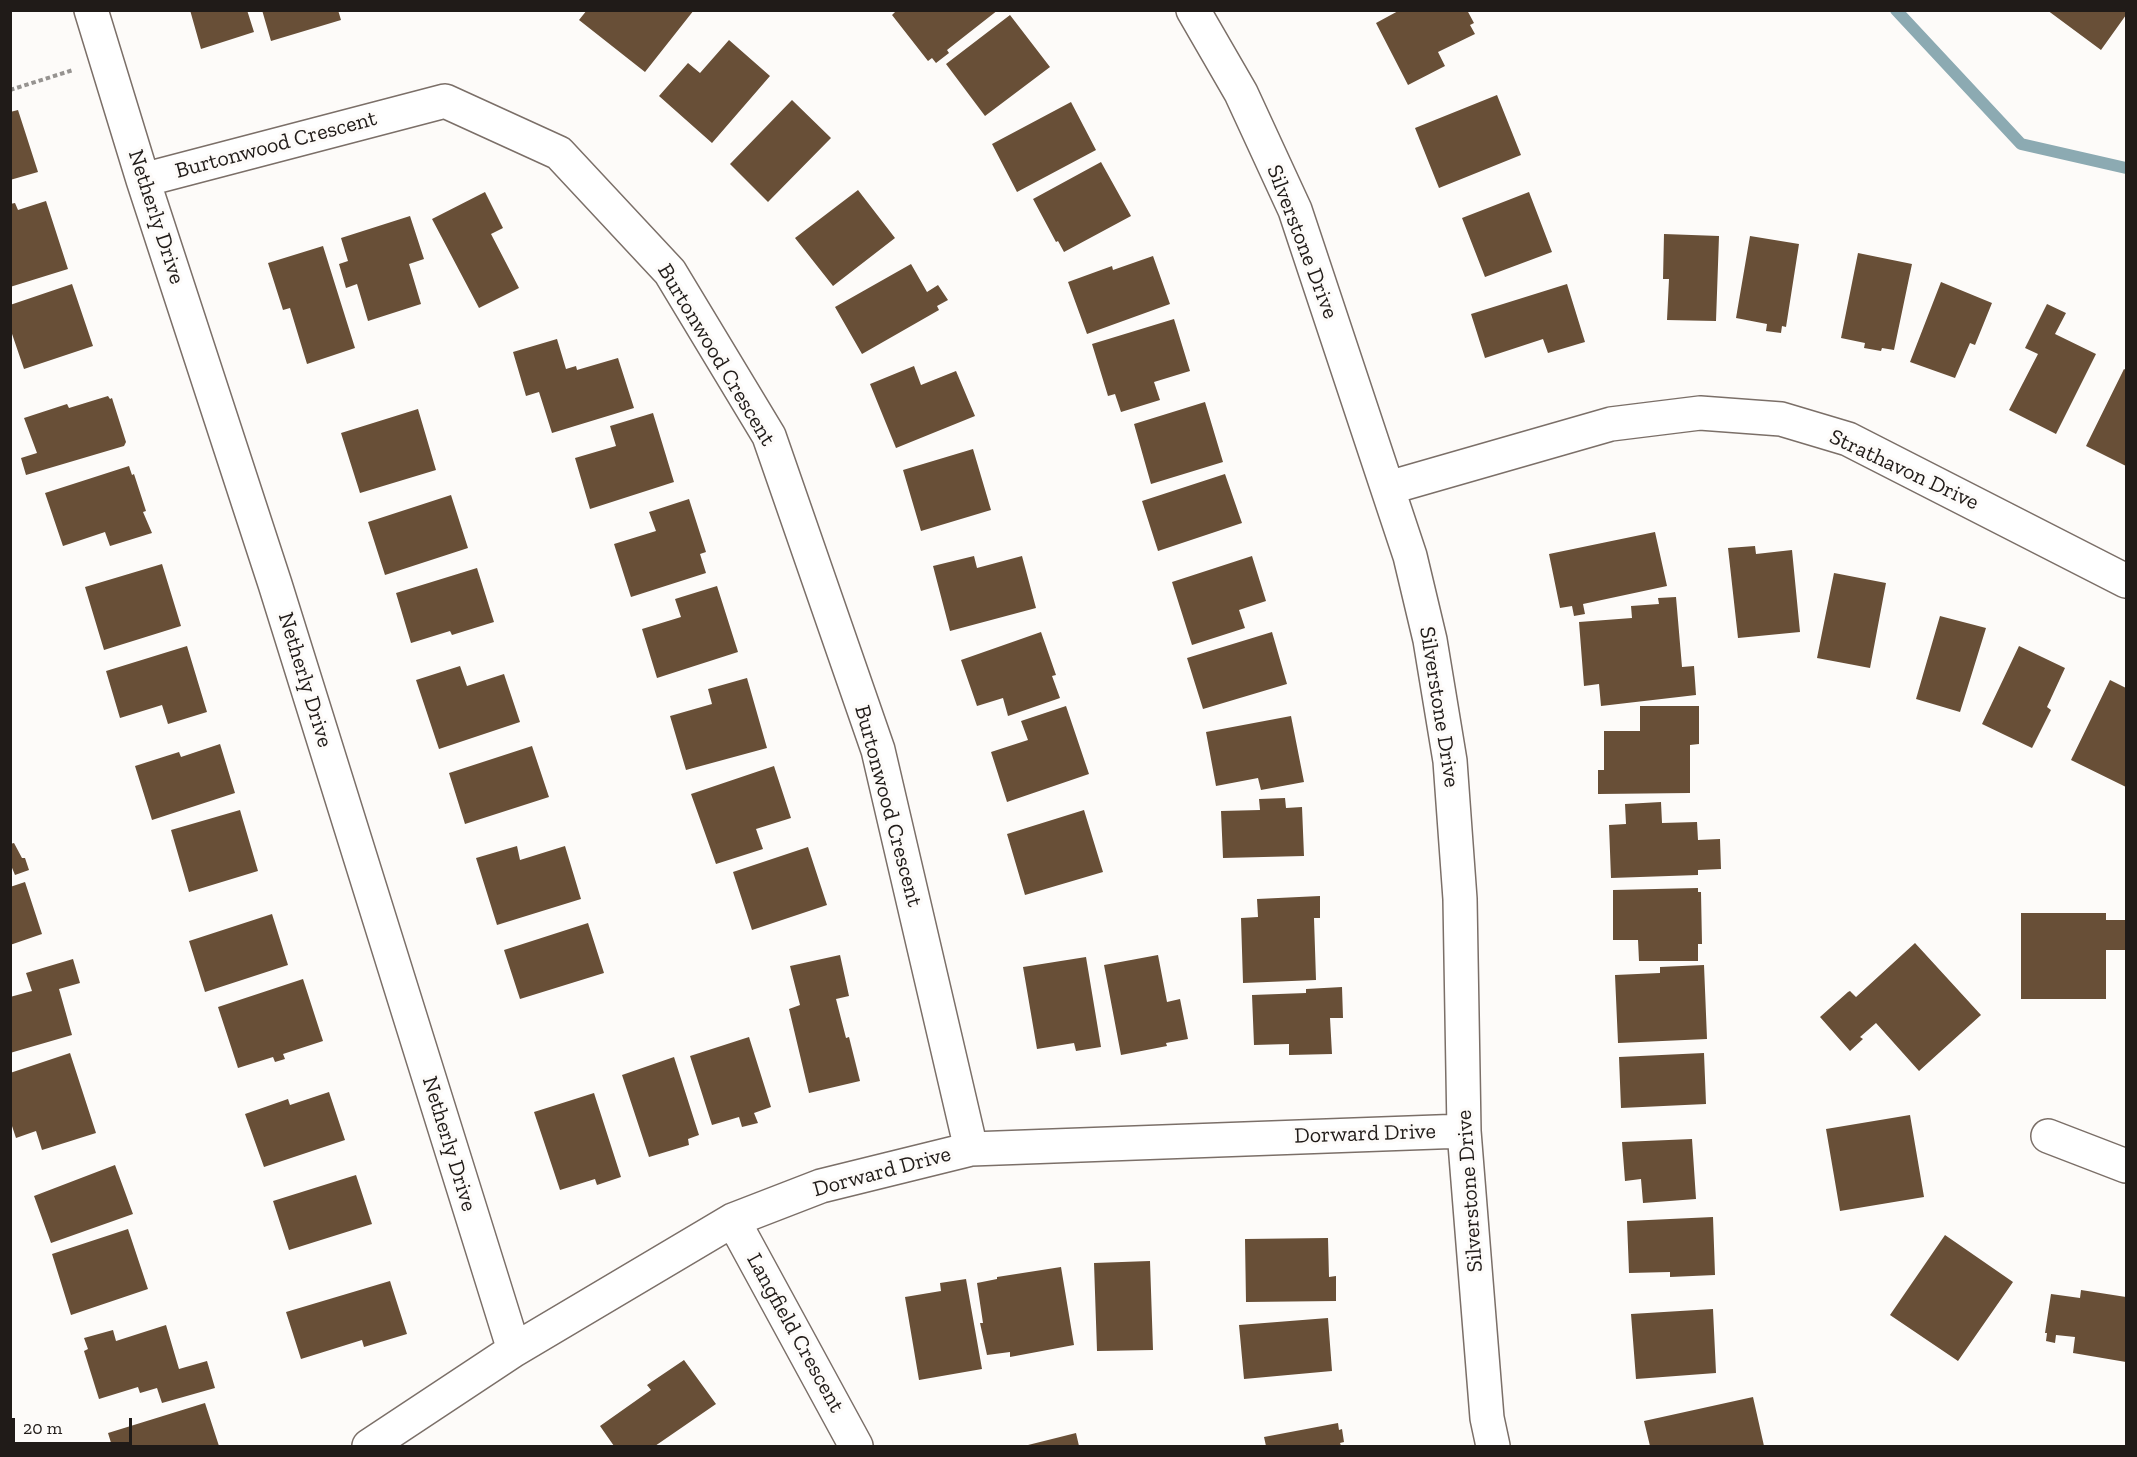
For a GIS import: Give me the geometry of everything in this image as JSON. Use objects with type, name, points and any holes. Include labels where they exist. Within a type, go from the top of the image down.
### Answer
[{"type":"street","name":"Netherly Drive","points":[[91,10],[143,180],[275,584],[514,1350]]},
{"type":"street","name":"Silverstone Drive","points":[[1193,10],[1241,93],[1295,210],[1410,556],[1430,639],[1450,761],[1460,899],[1464,1131],[1487,1418],[1493,1446]]},
{"type":"street","name":"Burtonwood Crescent","points":[[143,180],[445,101],[559,153],[670,272],[769,436],[878,750],[971,1149]]},
{"type":"street","name":"Strathavon Drive","points":[[1388,488],[1611,424],[1700,413],[1781,419],[1848,439],[2127,580]]},
{"type":"street","name":"Dorward Drive","points":[[369,1446],[514,1350],[734,1220],[821,1186],[971,1149],[1464,1131]]},
{"type":"street","points":[[2048,1136],[2127,1166]]},
{"type":"street","name":"Langfield Crescent","points":[[734,1220],[856,1446]]},
{"type":"path","points":[[10,90],[106,60]]},
{"type":"building","points":[[190,10],[247,10],[254,32],[201,49]]},
{"type":"building","points":[[262,10],[338,10],[341,20],[271,41]]},
{"type":"building","points":[[587,10],[694,10],[645,72],[579,20]]},
{"type":"building","points":[[897,10],[998,10],[947,50],[949,53],[936,63],[932,58],[928,61],[892,15]]},
{"type":"building","points":[[1400,10],[1467,10],[1474,23],[1470,25],[1475,34],[1438,52],[1445,66],[1408,85],[1376,23]]},
{"type":"building","points":[[2047,10],[2126,10],[2126,15],[2101,50]]},
{"type":"building","points":[[1010,15],[1050,67],[985,116],[946,64]]},
{"type":"building","points":[[729,40],[770,76],[712,143],[659,96],[688,63],[700,73]]},
{"type":"building","points":[[1497,95],[1521,155],[1439,188],[1415,128]]},
{"type":"building","points":[[792,100],[831,138],[768,202],[730,164]]},
{"type":"building","points":[[1071,102],[1096,150],[1017,192],[992,144]]},
{"type":"building","points":[[18,110],[38,172],[10,180],[10,112]]},
{"type":"building","points":[[1101,162],[1131,216],[1064,252],[1058,241],[1056,242],[1033,199]]},
{"type":"building","points":[[858,190],[895,238],[833,286],[795,238]]},
{"type":"building","points":[[485,192],[503,228],[491,234],[519,288],[479,308],[432,219]]},
{"type":"building","points":[[1529,192],[1552,252],[1485,277],[1462,218]]},
{"type":"building","points":[[46,201],[68,269],[10,287],[10,204],[15,203],[18,210]]},
{"type":"building","points":[[410,216],[424,259],[409,264],[421,304],[368,321],[357,284],[346,288],[339,264],[348,261],[341,238]]},
{"type":"building","points":[[1664,234],[1719,236],[1716,321],[1667,320],[1669,279],[1663,279]]},
{"type":"building","points":[[1750,236],[1799,244],[1786,327],[1782,326],[1781,333],[1766,331],[1767,324],[1736,318]]},
{"type":"building","points":[[323,246],[355,348],[307,364],[290,308],[283,310],[268,263]]},
{"type":"building","points":[[1858,253],[1912,264],[1894,350],[1882,348],[1881,351],[1864,348],[1865,343],[1841,338]]},
{"type":"building","points":[[1153,256],[1170,304],[1087,334],[1068,282],[1112,266],[1113,270]]},
{"type":"building","points":[[911,264],[927,292],[938,285],[948,300],[937,306],[939,310],[862,354],[835,307]]},
{"type":"building","points":[[1941,282],[1992,303],[1975,345],[1970,343],[1955,378],[1910,362]]},
{"type":"building","points":[[72,284],[93,346],[24,369],[10,328],[10,305]]},
{"type":"building","points":[[1567,284],[1585,342],[1548,353],[1543,339],[1485,358],[1471,314]]},
{"type":"building","points":[[2047,304],[2066,313],[2055,334],[2096,354],[2056,434],[2009,410],[2038,354],[2025,348]]},
{"type":"building","points":[[1174,319],[1190,371],[1154,382],[1160,400],[1121,412],[1115,394],[1108,396],[1092,344]]},
{"type":"building","points":[[557,339],[566,369],[576,366],[577,370],[618,358],[634,408],[552,433],[539,392],[526,396],[513,352]]},
{"type":"building","points":[[914,366],[921,385],[956,371],[975,416],[896,448],[870,384]]},
{"type":"building","points":[[2124,369],[2126,370],[2126,466],[2086,446]]},
{"type":"building","points":[[108,396],[112,398],[126,442],[124,446],[26,475],[21,458],[37,453],[24,418],[67,404],[69,408]]},
{"type":"building","points":[[1205,402],[1223,462],[1151,484],[1134,424]]},
{"type":"building","points":[[418,409],[436,470],[360,493],[341,433]]},
{"type":"building","points":[[653,413],[674,482],[590,509],[575,458],[616,446],[610,426]]},
{"type":"building","points":[[973,449],[991,510],[921,531],[903,470]]},
{"type":"building","points":[[129,466],[132,475],[134,474],[146,511],[143,512],[152,533],[110,546],[105,532],[63,546],[45,493]]},
{"type":"building","points":[[1225,474],[1242,523],[1158,551],[1142,501]]},
{"type":"building","points":[[451,495],[468,548],[385,575],[368,522]]},
{"type":"building","points":[[689,499],[706,552],[700,554],[706,573],[631,597],[614,544],[656,531],[649,512]]},
{"type":"building","points":[[1655,532],[1667,586],[1583,604],[1585,614],[1574,616],[1572,606],[1560,608],[1549,554]]},
{"type":"building","points":[[1755,546],[1756,554],[1792,550],[1800,632],[1738,638],[1728,548]]},
{"type":"building","points":[[974,556],[977,568],[1022,556],[1036,608],[950,631],[933,566]]},
{"type":"building","points":[[1252,556],[1266,601],[1239,610],[1245,628],[1192,645],[1172,582]]},
{"type":"building","points":[[162,564],[181,626],[104,650],[85,587]]},
{"type":"building","points":[[477,568],[494,622],[452,635],[450,631],[411,643],[396,593]]},
{"type":"building","points":[[1834,573],[1886,583],[1870,668],[1817,658]]},
{"type":"building","points":[[717,586],[738,652],[657,678],[642,629],[681,617],[675,599]]},
{"type":"building","points":[[1676,597],[1682,667],[1694,666],[1696,695],[1601,706],[1599,684],[1584,686],[1579,622],[1632,618],[1631,606],[1659,604],[1658,598]]},
{"type":"building","points":[[1940,616],[1986,628],[1960,712],[1916,699]]},
{"type":"building","points":[[1041,632],[1056,675],[1052,676],[1060,698],[1008,716],[1003,698],[977,706],[961,660]]},
{"type":"building","points":[[1272,632],[1287,684],[1203,709],[1187,658]]},
{"type":"building","points":[[187,646],[207,712],[168,724],[162,705],[120,718],[106,671]]},
{"type":"building","points":[[2019,646],[2065,668],[2047,707],[2051,710],[2032,748],[1982,724]]},
{"type":"building","points":[[460,666],[467,686],[504,674],[520,722],[439,749],[416,680]]},
{"type":"building","points":[[747,678],[767,748],[686,770],[670,716],[712,704],[708,689]]},
{"type":"building","points":[[2110,680],[2126,688],[2126,787],[2071,760]]},
{"type":"building","points":[[1066,706],[1089,774],[1007,802],[991,752],[1028,740],[1021,721]]},
{"type":"building","points":[[1640,706],[1699,706],[1699,744],[1690,745],[1690,793],[1598,794],[1598,770],[1604,770],[1604,731],[1640,731]]},
{"type":"building","points":[[1291,716],[1304,782],[1261,790],[1258,778],[1216,786],[1206,732]]},
{"type":"building","points":[[220,744],[235,793],[152,820],[135,766],[179,752],[181,757]]},
{"type":"building","points":[[532,746],[549,797],[465,824],[449,773]]},
{"type":"building","points":[[774,766],[791,818],[756,829],[763,849],[716,864],[691,794]]},
{"type":"building","points":[[1285,798],[1286,808],[1302,807],[1304,856],[1223,858],[1221,811],[1260,810],[1259,799]]},
{"type":"building","points":[[1661,802],[1662,823],[1697,822],[1698,840],[1720,839],[1721,869],[1698,870],[1698,875],[1611,878],[1609,825],[1626,824],[1625,804]]},
{"type":"building","points":[[240,810],[258,871],[189,892],[171,830]]},
{"type":"building","points":[[1084,810],[1103,872],[1025,895],[1007,834]]},
{"type":"building","points":[[14,843],[22,858],[25,858],[29,870],[15,875],[10,863],[10,844]]},
{"type":"building","points":[[517,846],[520,860],[565,846],[581,899],[497,925],[476,858]]},
{"type":"building","points":[[808,847],[827,905],[752,930],[733,872]]},
{"type":"building","points":[[25,882],[42,934],[10,945],[10,887]]},
{"type":"building","points":[[1698,888],[1698,892],[1701,892],[1702,944],[1698,944],[1698,961],[1639,961],[1638,940],[1613,940],[1613,890]]},
{"type":"building","points":[[1320,896],[1320,918],[1314,918],[1316,980],[1243,983],[1241,918],[1258,917],[1257,899]]},
{"type":"building","points":[[2021,913],[2106,913],[2106,920],[2126,920],[2126,950],[2106,950],[2106,999],[2021,999]]},
{"type":"building","points":[[272,914],[288,965],[205,992],[189,941]]},
{"type":"building","points":[[588,923],[604,973],[520,999],[504,950]]},
{"type":"building","points":[[1915,943],[1981,1015],[1919,1071],[1876,1023],[1860,1037],[1863,1039],[1850,1051],[1820,1017],[1848,992],[1850,991],[1856,997]]},
{"type":"building","points":[[840,955],[849,996],[836,999],[846,1038],[849,1037],[860,1081],[809,1093],[789,1009],[800,1005],[790,966]]},
{"type":"building","points":[[1158,955],[1167,1002],[1180,999],[1188,1039],[1166,1043],[1167,1046],[1121,1055],[1104,965]]},
{"type":"building","points":[[1086,957],[1101,1047],[1076,1051],[1074,1043],[1037,1049],[1023,967]]},
{"type":"building","points":[[73,959],[80,983],[59,989],[72,1035],[10,1053],[10,997],[32,991],[26,973]]},
{"type":"building","points":[[1704,965],[1707,1039],[1618,1043],[1615,975],[1660,973],[1660,967]]},
{"type":"building","points":[[303,979],[323,1041],[283,1054],[285,1059],[275,1062],[273,1057],[238,1068],[218,1007]]},
{"type":"building","points":[[1342,987],[1343,1018],[1330,1018],[1332,1054],[1289,1055],[1289,1044],[1254,1045],[1252,995],[1306,993],[1306,989]]},
{"type":"building","points":[[749,1037],[771,1107],[754,1113],[758,1123],[742,1127],[739,1117],[712,1125],[690,1056]]},
{"type":"building","points":[[70,1053],[96,1133],[42,1150],[36,1131],[16,1138],[10,1120],[10,1073]]},
{"type":"building","points":[[1704,1053],[1706,1104],[1621,1108],[1619,1057]]},
{"type":"building","points":[[674,1057],[699,1135],[688,1139],[689,1145],[649,1157],[622,1075]]},
{"type":"building","points":[[329,1092],[345,1140],[264,1167],[245,1114],[288,1099],[290,1105]]},
{"type":"building","points":[[594,1093],[621,1177],[597,1185],[595,1179],[560,1190],[534,1112]]},
{"type":"building","points":[[1910,1115],[1924,1197],[1840,1211],[1826,1129]]},
{"type":"building","points":[[1692,1139],[1696,1199],[1643,1203],[1641,1179],[1625,1181],[1622,1142]]},
{"type":"building","points":[[115,1165],[133,1214],[51,1243],[34,1196]]},
{"type":"building","points":[[356,1175],[372,1224],[289,1250],[273,1201]]},
{"type":"building","points":[[1713,1217],[1715,1275],[1670,1277],[1670,1272],[1629,1273],[1627,1221]]},
{"type":"building","points":[[128,1229],[148,1289],[71,1315],[52,1254]]},
{"type":"building","points":[[1945,1235],[2013,1282],[1958,1361],[1890,1315]]},
{"type":"building","points":[[1328,1238],[1329,1277],[1336,1276],[1336,1301],[1246,1302],[1245,1239]]},
{"type":"building","points":[[1150,1261],[1153,1350],[1097,1351],[1094,1263]]},
{"type":"building","points":[[1061,1267],[1074,1345],[1010,1357],[1010,1352],[987,1355],[980,1323],[983,1323],[977,1283],[997,1279],[997,1277]]},
{"type":"building","points":[[966,1279],[982,1369],[919,1380],[905,1297],[941,1291],[940,1283]]},
{"type":"building","points":[[390,1281],[407,1334],[364,1347],[362,1340],[301,1359],[286,1312]]},
{"type":"building","points":[[2081,1290],[2126,1297],[2126,1362],[2073,1353],[2075,1337],[2056,1335],[2055,1343],[2046,1341],[2047,1333],[2045,1333],[2051,1294],[2080,1298]]},
{"type":"building","points":[[1713,1309],[1716,1373],[1636,1379],[1631,1314]]},
{"type":"building","points":[[1328,1318],[1332,1371],[1244,1379],[1239,1325]]},
{"type":"building","points":[[166,1325],[179,1369],[207,1361],[215,1388],[162,1403],[157,1388],[140,1393],[138,1387],[99,1399],[84,1351],[88,1349],[84,1338],[113,1330],[116,1341]]},
{"type":"building","points":[[684,1360],[716,1404],[655,1446],[614,1446],[600,1426],[651,1390],[647,1385]]},
{"type":"building","points":[[1753,1397],[1764,1446],[1650,1446],[1644,1421]]},
{"type":"building","points":[[205,1403],[219,1446],[112,1446],[108,1433]]},
{"type":"building","points":[[1338,1423],[1339,1430],[1342,1429],[1344,1442],[1340,1443],[1341,1446],[1266,1446],[1264,1437]]},
{"type":"building","points":[[1076,1433],[1079,1446],[1024,1446]]},
{"type":"waterway","points":[[1896,10],[2021,144],[2126,168]]}]
